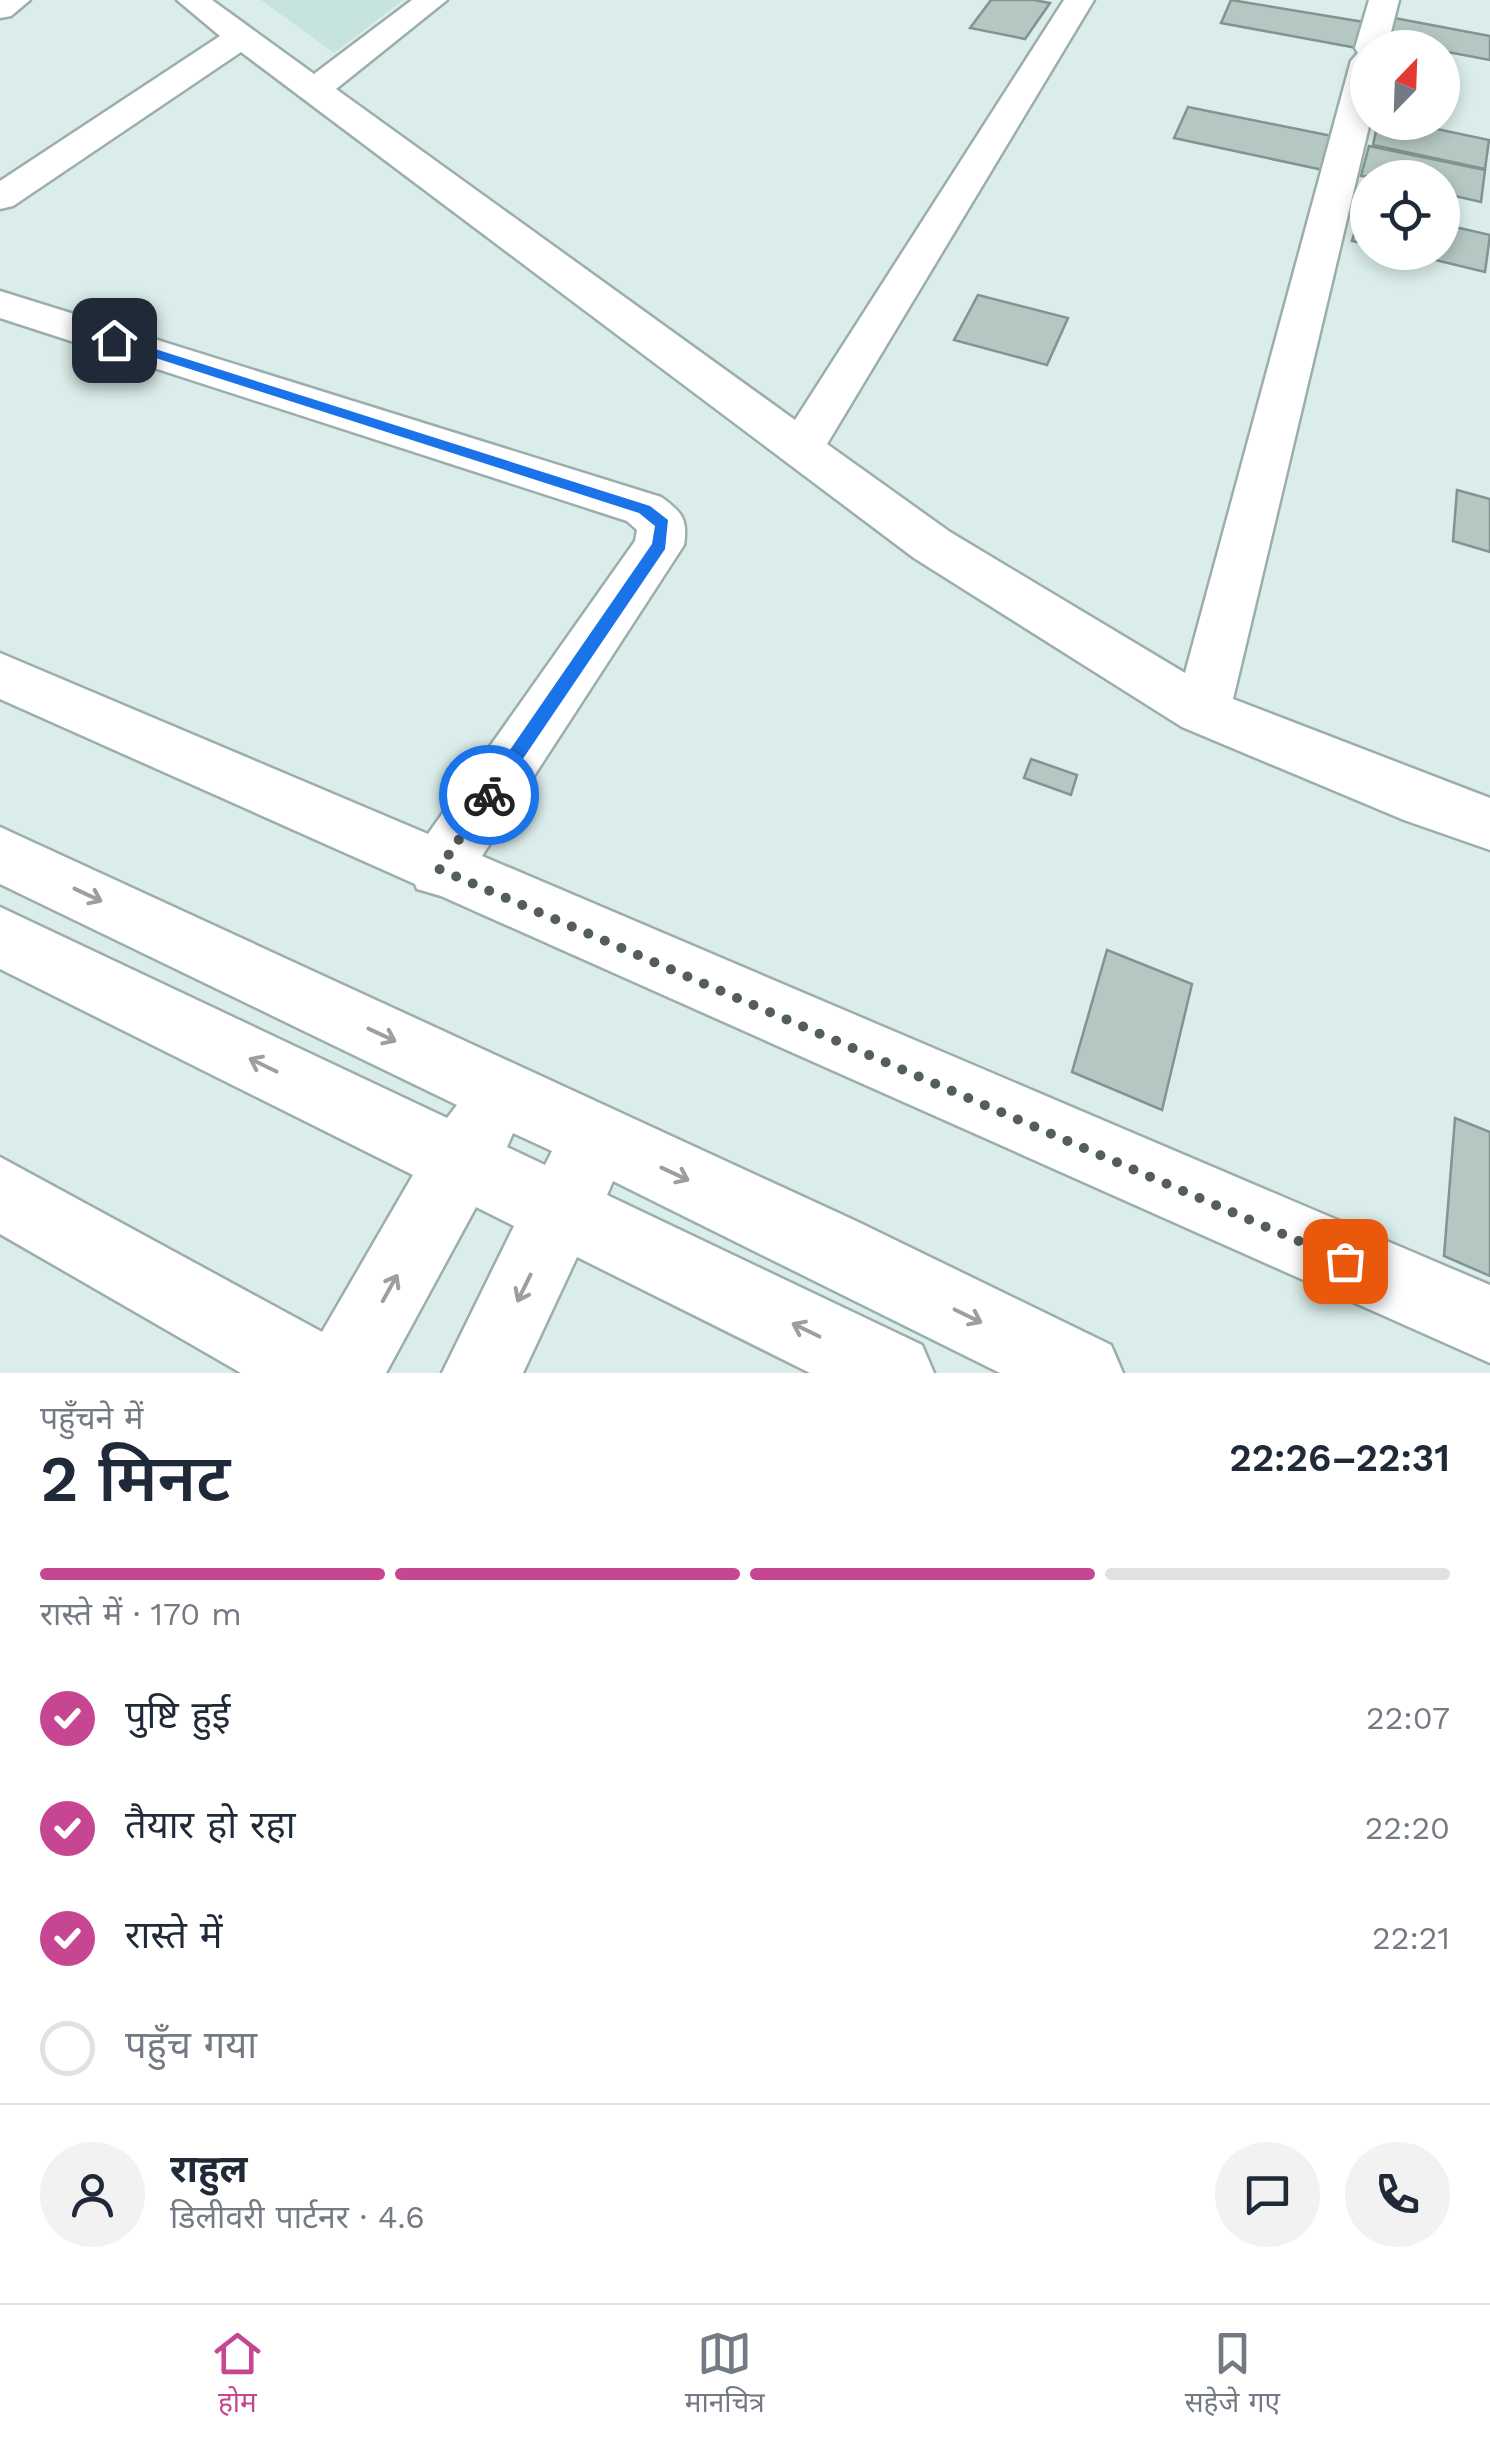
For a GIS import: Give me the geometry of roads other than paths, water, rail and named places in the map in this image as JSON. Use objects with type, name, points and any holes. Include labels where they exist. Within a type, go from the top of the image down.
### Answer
[{"type":"street","points":[[0,8],[16,0]]},
{"type":"street","points":[[192,0],[932,545],[1202,710],[1425,802],[1490,824]]},
{"type":"street","points":[[314,90],[432,0]]},
{"type":"street","points":[[801,448],[1079,0]]},
{"type":"street","points":[[1376,30],[1384,0]]},
{"type":"street","points":[[0,198],[242,36]]},
{"type":"street","points":[[1202,710],[1350,131]]},
{"type":"street","points":[[0,304],[644,510],[662,524],[660,545],[439,869]]},
{"type":"street","points":[[0,675],[1490,1324]]},
{"type":"street","points":[[0,854],[1083,1373]]},
{"type":"street","points":[[0,937],[894,1373]]},
{"type":"street","points":[[342,1373],[501,1091]]},
{"type":"street","points":[[482,1373],[597,1137]]},
{"type":"street","points":[[0,1193],[316,1373]]}]
